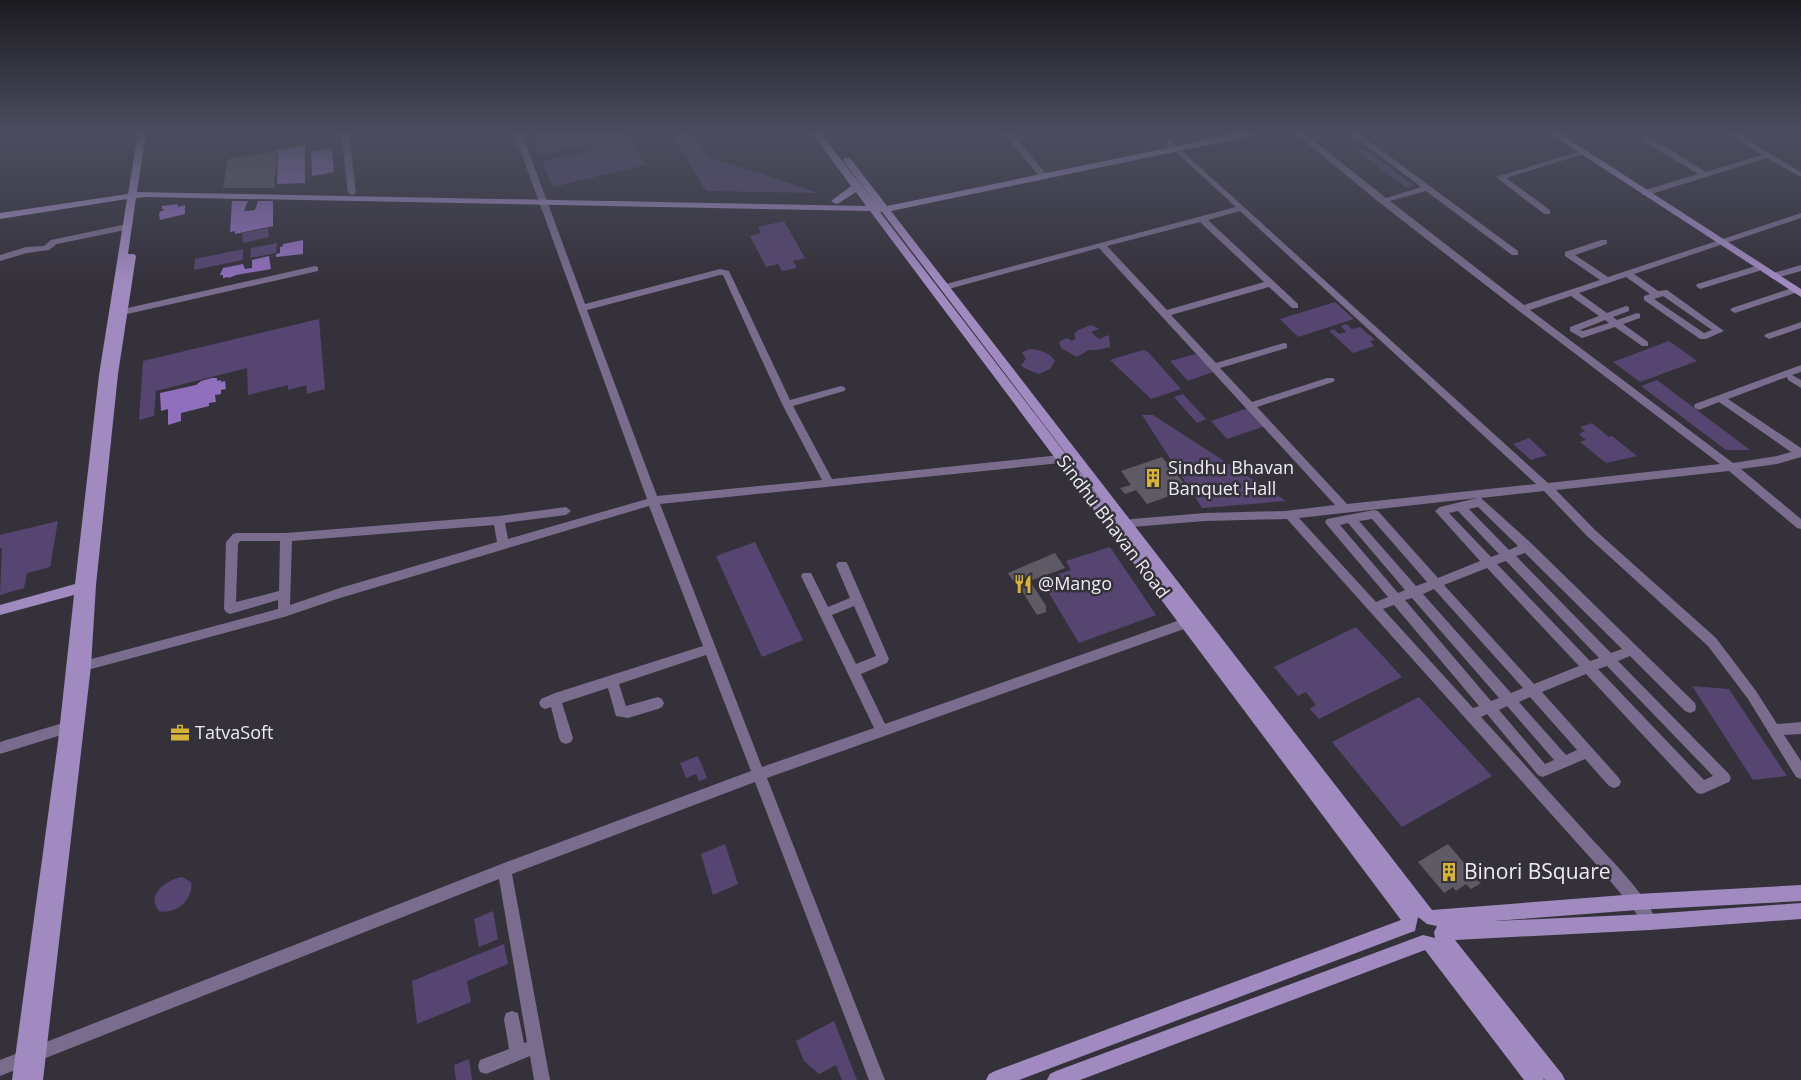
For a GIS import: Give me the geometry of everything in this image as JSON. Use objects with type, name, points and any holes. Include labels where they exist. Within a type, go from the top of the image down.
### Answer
[{"type":"main road","points":[[21,1080],[86,586],[104,375],[117,314],[137,183]]},
{"type":"main road","points":[[117,314],[126,227],[138,183]]},
{"type":"main road","name":"Sindhu Bhavan Road","points":[[854,183],[877,205],[945,287],[1127,524],[1193,621]]},
{"type":"main road","name":"Sindhu Bhavan Road","points":[[861,183],[1061,459],[1114,528],[1193,621],[1420,919]]},
{"type":"main road","points":[[0,211],[136,192],[352,193],[877,205],[991,183]]},
{"type":"main road","points":[[1630,183],[1718,242],[1799,292]]},
{"type":"main road","points":[[836,201],[848,194],[856,186]]},
{"type":"main road","points":[[0,216],[136,192],[836,201],[877,205]]},
{"type":"main road","points":[[0,610],[86,586]]},
{"type":"main road","points":[[34,1080],[84,666],[86,586]]},
{"type":"main road","points":[[996,1080],[1312,963],[1420,919],[1637,902],[1801,892]]},
{"type":"main road","points":[[1420,919],[1414,935],[1435,939],[1801,911]]},
{"type":"main road","points":[[1420,919],[1439,925],[1435,939]]},
{"type":"main road","points":[[1056,1080],[1435,939]]},
{"type":"main road","points":[[1435,939],[1535,1080]]},
{"type":"main road","points":[[1435,939],[1556,1080]]},
{"type":"street","points":[[351,183],[352,193]]},
{"type":"street","points":[[537,183],[653,501],[877,1080]]},
{"type":"street","points":[[1215,183],[1545,486],[1591,533],[1712,642],[1752,695],[1801,773]]},
{"type":"street","points":[[1361,183],[1565,342],[1731,466],[1801,524]]},
{"type":"street","points":[[1421,183],[1515,253]]},
{"type":"street","points":[[1509,183],[1547,212]]},
{"type":"street","points":[[1645,193],[1677,183]]},
{"type":"street","points":[[1383,201],[1427,188]]},
{"type":"street","points":[[945,287],[1242,208]]},
{"type":"street","points":[[1522,309],[1801,215]]},
{"type":"street","points":[[1202,219],[1295,306]]},
{"type":"street","points":[[0,258],[26,250],[46,248],[54,242],[126,227]]},
{"type":"street","points":[[1604,242],[1568,254],[1606,280]]},
{"type":"street","points":[[1101,245],[1347,513],[1564,762]]},
{"type":"street","points":[[1700,286],[1759,268]]},
{"type":"street","points":[[1773,276],[1801,268]]},
{"type":"street","points":[[117,314],[315,269]]},
{"type":"street","points":[[582,308],[720,272],[726,274],[787,404],[829,483]]},
{"type":"street","points":[[1626,273],[1657,295]]},
{"type":"street","points":[[1165,314],[1271,283]]},
{"type":"street","points":[[1572,292],[1645,344]]},
{"type":"street","points":[[1664,292],[1720,332],[1703,337],[1647,298],[1657,295],[1664,292]]},
{"type":"street","points":[[1734,310],[1799,292]]},
{"type":"street","points":[[1582,336],[1573,329],[1626,309]]},
{"type":"street","points":[[1565,342],[1638,316]]},
{"type":"street","points":[[1769,336],[1801,325]]},
{"type":"street","points":[[1790,329],[1801,337]]},
{"type":"street","points":[[1213,366],[1284,346]]},
{"type":"street","points":[[1699,406],[1801,368]]},
{"type":"street","points":[[1792,378],[1801,385]]},
{"type":"street","points":[[1249,406],[1330,380]]},
{"type":"street","points":[[787,404],[841,389]]},
{"type":"street","points":[[1720,398],[1800,453]]},
{"type":"street","points":[[1587,752],[1543,771],[1331,522],[1347,513],[1427,499],[1731,466],[1777,460],[1800,453]]},
{"type":"street","points":[[84,666],[284,612],[340,593],[653,501],[1061,459],[1073,454]]},
{"type":"street","points":[[1427,499],[1490,562],[1702,788],[1724,778],[1506,556],[1460,506]]},
{"type":"street","points":[[1440,511],[1480,502],[1690,707]]},
{"type":"street","points":[[284,594],[230,609],[232,542],[237,537],[286,537],[499,520],[566,511]]},
{"type":"street","points":[[1114,528],[1127,524],[1206,518],[1347,513],[1374,514],[1614,782]]},
{"type":"street","points":[[1290,515],[1600,858],[1637,902],[1650,922]]},
{"type":"street","points":[[499,520],[503,546]]},
{"type":"street","points":[[284,612],[286,537]]},
{"type":"street","points":[[1373,608],[1528,548]]},
{"type":"street","points":[[842,565],[883,659],[853,671]]},
{"type":"street","points":[[807,576],[882,731]]},
{"type":"street","points":[[824,613],[857,600]]},
{"type":"street","points":[[0,1068],[504,870],[758,775],[1193,621]]},
{"type":"street","points":[[566,738],[550,701],[710,649]]},
{"type":"street","points":[[1471,715],[1632,650]]},
{"type":"street","points":[[612,680],[621,712],[628,712],[658,703]]},
{"type":"street","points":[[0,748],[66,728]]},
{"type":"street","points":[[1774,730],[1801,728]]},
{"type":"street","points":[[504,870],[542,1080]]},
{"type":"street","points":[[512,1019],[518,1053]]},
{"type":"street","points":[[486,1066],[536,1046]]},
{"type":"shaded area","points":[[551,183],[568,183],[553,187]]},
{"type":"shaded area","points":[[702,183],[789,183],[818,193],[706,191]]},
{"type":"shaded area","points":[[1401,183],[1412,183],[1415,186],[1407,188]]},
{"type":"shaded area","points":[[232,201],[248,201],[244,211],[255,210],[258,201],[273,201],[273,226],[235,234],[235,231],[230,232]]},
{"type":"shaded area","points":[[177,204],[178,207],[185,205],[185,214],[160,220],[159,214],[161,211],[166,210],[162,209],[162,206]]},
{"type":"shaded area","points":[[784,221],[805,258],[793,261],[797,268],[782,271],[778,264],[766,267],[750,236],[761,233],[758,227]]},
{"type":"shaded area","points":[[268,228],[269,237],[243,243],[242,233]]},
{"type":"shaded area","points":[[303,240],[303,254],[276,257],[276,254],[280,253],[280,247],[283,244]]},
{"type":"shaded area","points":[[277,243],[276,253],[250,258],[251,248]]},
{"type":"shaded area","points":[[243,249],[243,260],[194,270],[195,259]]},
{"type":"shaded area","points":[[269,256],[271,269],[229,278],[223,278],[223,275],[220,275],[223,268],[243,264],[245,269],[252,268],[252,260]]},
{"type":"shaded area","points":[[1335,302],[1354,319],[1298,337],[1280,319]]},
{"type":"shaded area","points":[[319,319],[325,389],[307,394],[306,385],[288,390],[288,385],[248,395],[247,368],[156,391],[154,416],[139,420],[143,361]]},
{"type":"shaded area","points":[[1346,324],[1352,329],[1360,327],[1375,340],[1370,341],[1374,346],[1353,353],[1329,331],[1334,329],[1339,334],[1346,332],[1341,326]]},
{"type":"shaded area","points":[[1091,325],[1099,329],[1091,332],[1099,339],[1109,335],[1110,347],[1089,350],[1077,357],[1061,348],[1059,342],[1067,338],[1072,341],[1076,339],[1074,334],[1078,330]]},
{"type":"shaded area","points":[[1669,341],[1697,361],[1640,382],[1613,362]]},
{"type":"shaded area","points":[[1030,349],[1044,352],[1053,358],[1055,361],[1050,369],[1039,374],[1021,365],[1026,359],[1022,352]]},
{"type":"shaded area","points":[[1143,350],[1148,352],[1181,389],[1151,399],[1110,360]]},
{"type":"shaded area","points":[[1196,354],[1213,372],[1188,381],[1170,361]]},
{"type":"shaded area","points":[[217,378],[217,381],[221,380],[221,382],[225,381],[226,389],[221,390],[221,394],[215,395],[216,402],[209,403],[209,406],[181,413],[181,421],[168,425],[168,409],[161,411],[160,393],[196,385],[201,381]]},
{"type":"shaded area","points":[[1657,380],[1750,450],[1726,450],[1641,386]]},
{"type":"shaded area","points":[[1183,394],[1206,419],[1197,423],[1174,397]]},
{"type":"shaded area","points":[[1248,408],[1265,426],[1227,439],[1211,421]]},
{"type":"shaded area","points":[[1142,415],[1153,415],[1286,501],[1202,508]]},
{"type":"shaded area","points":[[1592,423],[1637,456],[1606,463],[1580,442],[1586,440],[1579,434],[1585,431],[1580,427]]},
{"type":"shaded area","points":[[1529,438],[1547,455],[1531,460],[1513,444]]},
{"type":"shaded area","points":[[58,521],[50,567],[27,573],[24,588],[0,595],[2,548],[0,548],[0,535]]},
{"type":"shaded area","points":[[755,542],[803,640],[762,657],[716,556]]},
{"type":"shaded area","points":[[1110,547],[1156,615],[1079,643],[1041,580],[1071,570],[1066,561]]},
{"type":"shaded area","points":[[1356,627],[1402,677],[1319,719],[1310,709],[1316,705],[1306,692],[1298,696],[1274,667]]},
{"type":"shaded area","points":[[1692,686],[1729,689],[1787,776],[1753,780]]},
{"type":"shaded area","points":[[1419,697],[1492,776],[1402,827],[1332,742]]},
{"type":"shaded area","points":[[698,756],[707,778],[699,781],[696,774],[686,778],[680,763]]},
{"type":"shaded area","points":[[725,844],[738,884],[713,895],[701,854]]},
{"type":"shaded area","points":[[182,877],[191,882],[190,895],[177,908],[165,912],[159,911],[155,905],[156,894],[164,884]]},
{"type":"shaded area","points":[[493,911],[498,939],[479,947],[474,919]]},
{"type":"shaded area","points":[[504,944],[508,964],[467,981],[471,1002],[417,1024],[412,981]]},
{"type":"shaded area","points":[[834,1021],[857,1080],[842,1080],[836,1065],[819,1074],[804,1061],[796,1041]]},
{"type":"shaded area","points":[[469,1059],[472,1080],[456,1080],[454,1065]]},
{"type":"building","points":[[224,183],[274,183],[274,188],[223,188]]},
{"type":"building","name":"Sindhu Bhavan Banquet Hall","points":[[1162,457],[1189,489],[1147,504],[1136,490],[1125,494],[1120,488],[1131,485],[1121,471]]},
{"type":"building","name":"@Mango","points":[[1055,553],[1065,568],[1030,581],[1046,606],[1046,612],[1037,615],[1019,586],[1017,587],[1008,573]]},
{"type":"building","name":"Binori BSquare","points":[[1448,844],[1481,883],[1471,889],[1466,884],[1456,891],[1453,887],[1444,893],[1418,862]]},
{"type":"place","name":"Sindhu Bhavan Banquet Hall","points":[[1153,478]]},
{"type":"place","name":"@Mango","points":[[1023,584]]},
{"type":"place","name":"TatvaSoft","points":[[180,733]]},
{"type":"place","name":"Binori BSquare","points":[[1449,872]]}]
